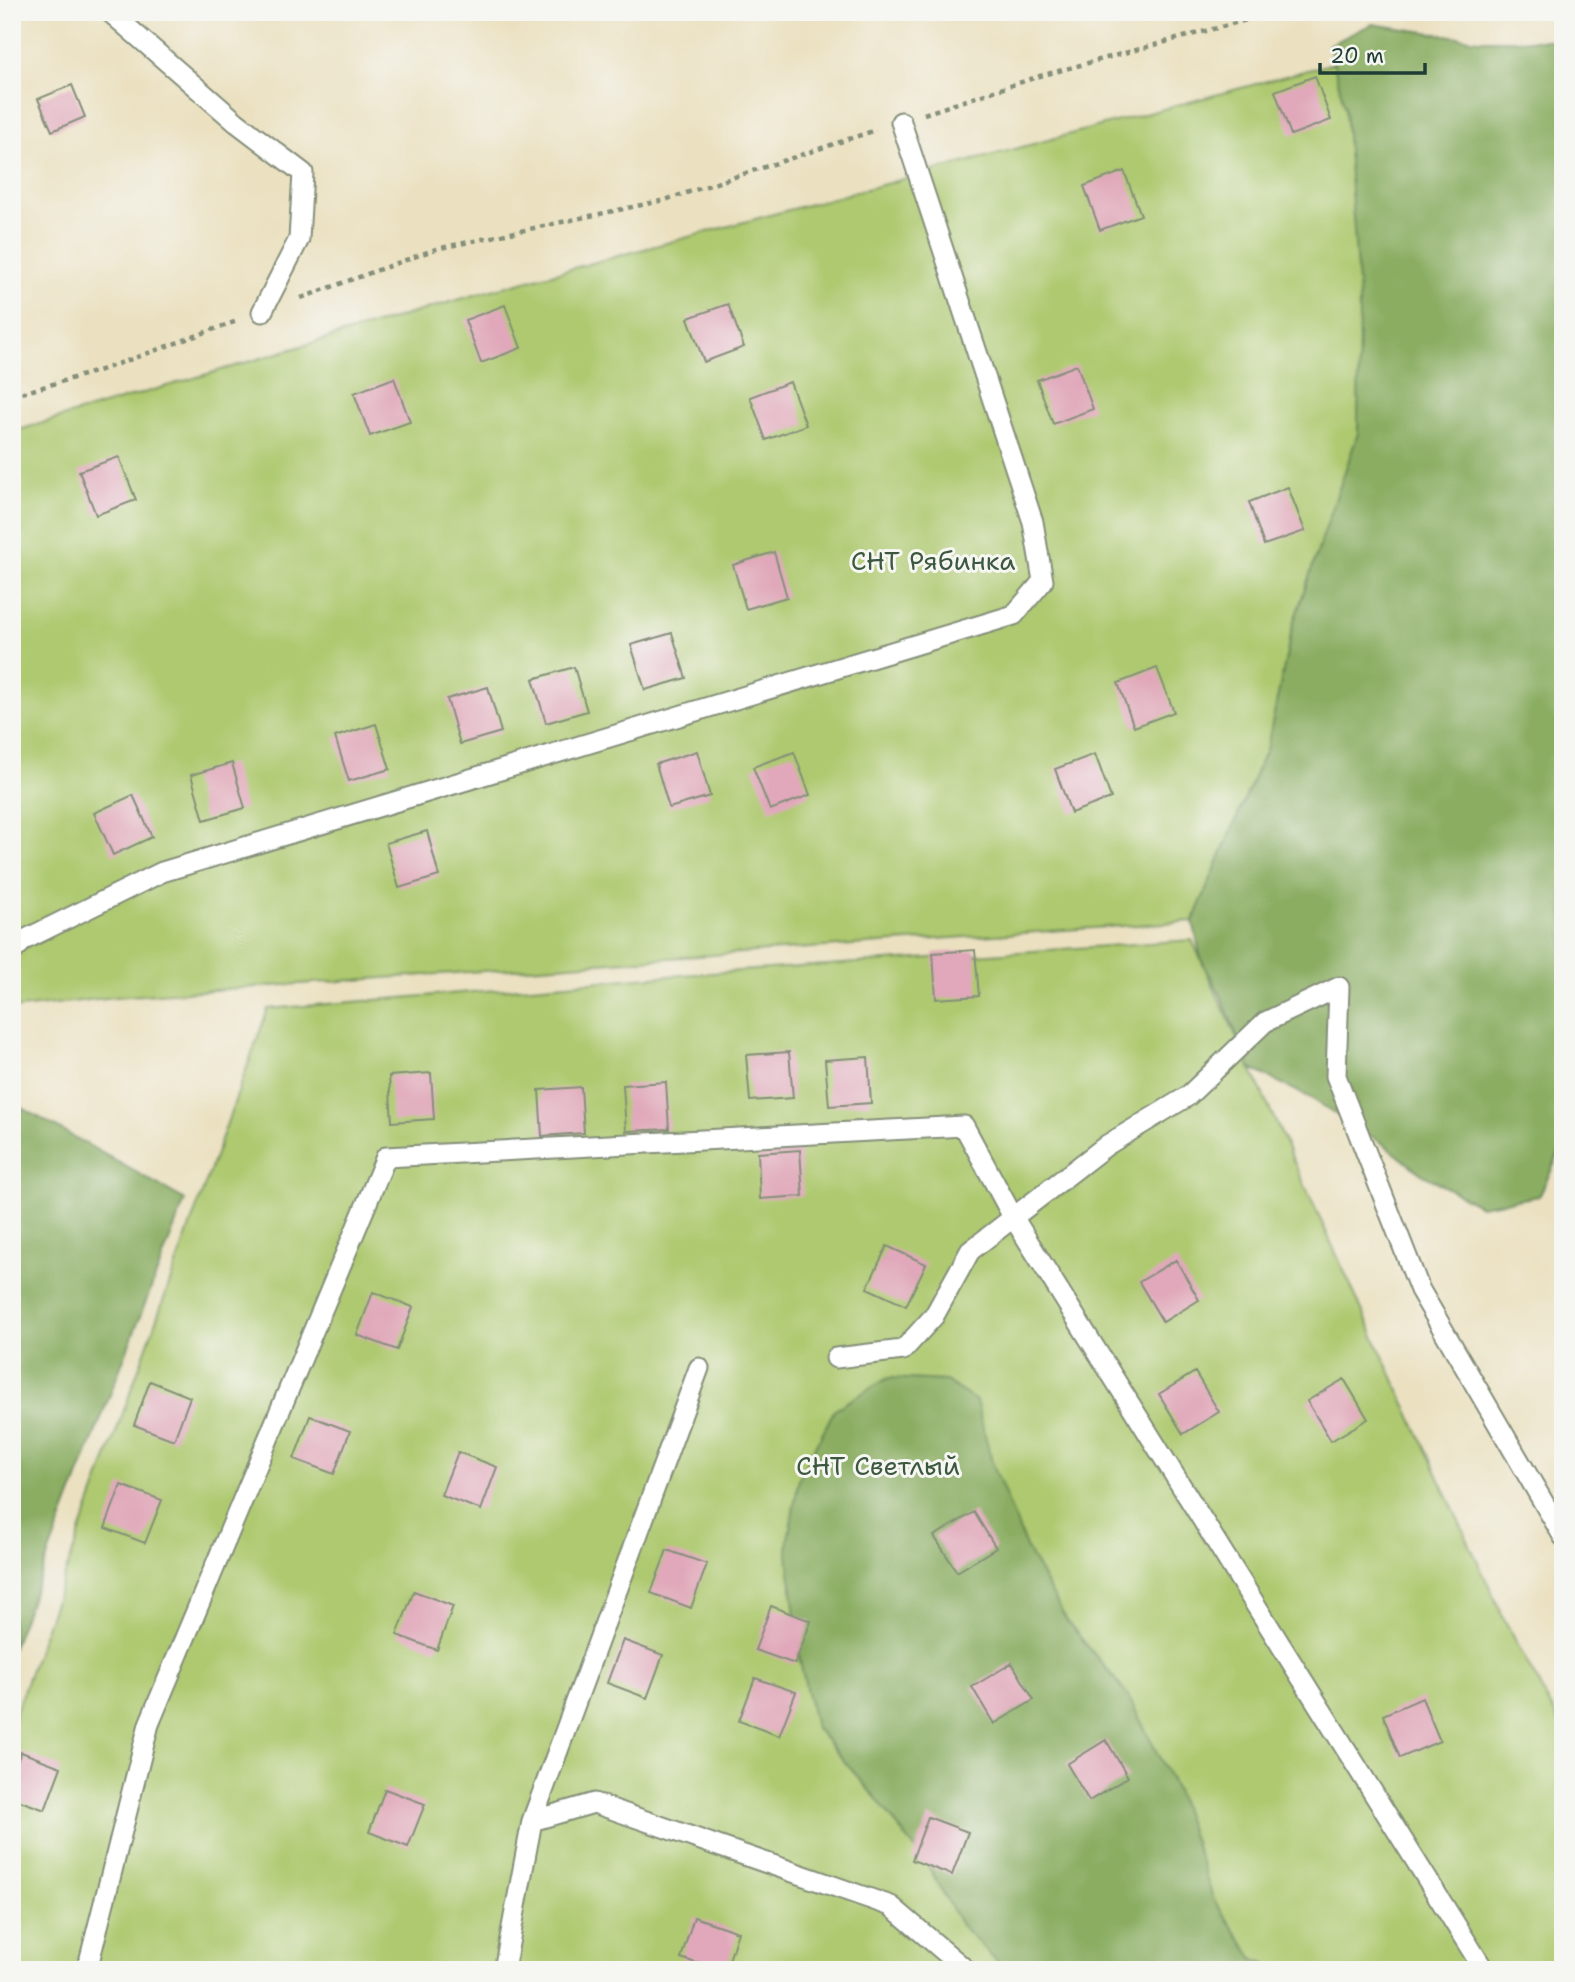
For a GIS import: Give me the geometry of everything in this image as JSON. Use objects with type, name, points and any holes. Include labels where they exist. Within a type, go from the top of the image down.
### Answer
[{"type":"lane","points":[[110,12],[236,122],[303,173],[299,239],[262,312]]},
{"type":"lane","points":[[12,952],[24,940],[162,872],[1014,615],[1043,581],[1032,522],[901,122]]},
{"type":"lane","points":[[836,1358],[903,1350],[934,1316],[970,1251],[1107,1146],[1188,1096],[1265,1022],[1339,987],[1336,1076],[1420,1290],[1563,1536]]},
{"type":"lane","points":[[87,1970],[149,1724],[386,1157],[964,1126],[1013,1217],[1483,1970]]},
{"type":"lane","points":[[504,1970],[532,1821],[699,1368]]},
{"type":"lane","points":[[532,1821],[594,1803],[891,1906],[966,1970]]},
{"type":"path","points":[[12,396],[101,370],[436,249],[665,200],[1040,76],[1276,12]]},
{"type":"green space","points":[[1372,24],[1479,40],[1563,40],[1563,1146],[1539,1196],[1480,1206],[1420,1173],[1385,1145],[1309,1097],[1250,1068],[1221,996],[1201,959],[1193,921],[1267,747],[1293,624],[1358,433],[1359,298],[1345,109],[1329,45]]},
{"type":"green space","name":"СНТ Рябинка","points":[[1382,50],[1389,392],[1267,747],[1193,921],[115,997],[12,1009],[12,432],[481,293]]},
{"type":"green space","name":"СНТ Светлый","points":[[1192,940],[1503,1617],[1563,1730],[1563,1970],[12,1970],[12,1722],[268,1009],[639,978]]},
{"type":"green space","points":[[12,1102],[185,1200],[12,1649]]},
{"type":"green space","points":[[888,1378],[946,1381],[976,1401],[992,1462],[1026,1547],[1067,1621],[1127,1694],[1176,1790],[1214,1900],[1254,1959],[1284,1970],[1025,1970],[1001,1965],[961,1925],[927,1864],[875,1797],[815,1727],[800,1661],[787,1545],[799,1478],[835,1409]]},
{"type":"building","points":[[1315,76],[1331,120],[1291,135],[1275,91]]},
{"type":"building","points":[[72,85],[85,117],[52,131],[38,99]]},
{"type":"building","points":[[1124,171],[1141,215],[1100,230],[1084,186]]},
{"type":"building","points":[[728,304],[744,347],[704,362],[688,318]]},
{"type":"building","points":[[505,305],[521,348],[481,363],[465,320]]},
{"type":"building","points":[[1077,365],[1093,409],[1053,424],[1037,380]]},
{"type":"building","points":[[394,378],[410,422],[370,436],[354,393]]},
{"type":"building","points":[[790,382],[806,425],[766,440],[750,397]]},
{"type":"building","points":[[119,457],[136,500],[96,515],[79,471]]},
{"type":"building","points":[[1288,487],[1305,531],[1264,545],[1249,502]]},
{"type":"building","points":[[774,552],[787,597],[746,609],[733,565]]},
{"type":"building","points":[[672,633],[686,678],[645,690],[631,645]]},
{"type":"building","points":[[574,667],[587,711],[546,723],[533,679]]},
{"type":"building","points":[[1157,668],[1174,712],[1134,727],[1118,683]]},
{"type":"building","points":[[488,687],[501,732],[460,744],[447,699]]},
{"type":"building","points":[[376,724],[390,769],[349,781],[335,737]]},
{"type":"building","points":[[697,751],[710,796],[669,808],[656,764]]},
{"type":"building","points":[[794,752],[810,795],[770,810],[753,767]]},
{"type":"building","points":[[1095,754],[1111,798],[1071,813],[1055,769]]},
{"type":"building","points":[[232,763],[245,808],[204,820],[191,775]]},
{"type":"building","points":[[133,795],[152,837],[113,855],[94,813]]},
{"type":"building","points":[[427,831],[439,876],[399,888],[386,843]]},
{"type":"building","points":[[975,950],[979,996],[936,999],[933,953]]},
{"type":"building","points":[[789,1052],[793,1098],[750,1101],[746,1055]]},
{"type":"building","points":[[868,1057],[871,1103],[829,1106],[825,1060]]},
{"type":"building","points":[[431,1073],[434,1119],[392,1122],[389,1076]]},
{"type":"building","points":[[666,1082],[669,1129],[626,1131],[623,1085]]},
{"type":"building","points":[[581,1087],[584,1133],[542,1136],[539,1090]]},
{"type":"building","points":[[800,1150],[803,1196],[760,1199],[758,1153]]},
{"type":"building","points":[[887,1246],[926,1264],[906,1306],[867,1288]]},
{"type":"building","points":[[1176,1260],[1199,1300],[1163,1322],[1139,1282]]},
{"type":"building","points":[[373,1292],[413,1307],[397,1350],[357,1335]]},
{"type":"building","points":[[1195,1372],[1219,1412],[1183,1434],[1159,1394]]},
{"type":"building","points":[[1344,1379],[1368,1419],[1331,1441],[1307,1401]]},
{"type":"building","points":[[150,1381],[190,1397],[174,1440],[134,1425]]},
{"type":"building","points":[[310,1416],[350,1431],[334,1474],[294,1459]]},
{"type":"building","points":[[458,1452],[497,1467],[481,1510],[441,1495]]},
{"type":"building","points":[[121,1485],[162,1500],[145,1543],[105,1528]]},
{"type":"building","points":[[974,1512],[996,1548],[957,1572],[934,1536]]},
{"type":"building","points":[[667,1550],[707,1564],[691,1608],[651,1593]]},
{"type":"building","points":[[414,1591],[453,1606],[437,1650],[397,1635]]},
{"type":"building","points":[[771,1606],[811,1621],[795,1664],[755,1650]]},
{"type":"building","points":[[623,1640],[663,1655],[647,1698],[607,1683]]},
{"type":"building","points":[[1012,1663],[1034,1700],[994,1724],[972,1687]]},
{"type":"building","points":[[755,1678],[796,1692],[779,1736],[739,1721]]},
{"type":"building","points":[[1422,1698],[1440,1741],[1400,1758],[1383,1715]]},
{"type":"building","points":[[1106,1740],[1128,1777],[1089,1801],[1067,1764]]},
{"type":"building","points":[[21,1752],[61,1767],[45,1810],[12,1798],[12,1775]]},
{"type":"building","points":[[385,1789],[425,1804],[408,1847],[369,1832]]},
{"type":"building","points":[[928,1817],[968,1832],[952,1875],[912,1860]]},
{"type":"building","points":[[694,1917],[738,1932],[726,1970],[717,1970],[681,1958]]}]
